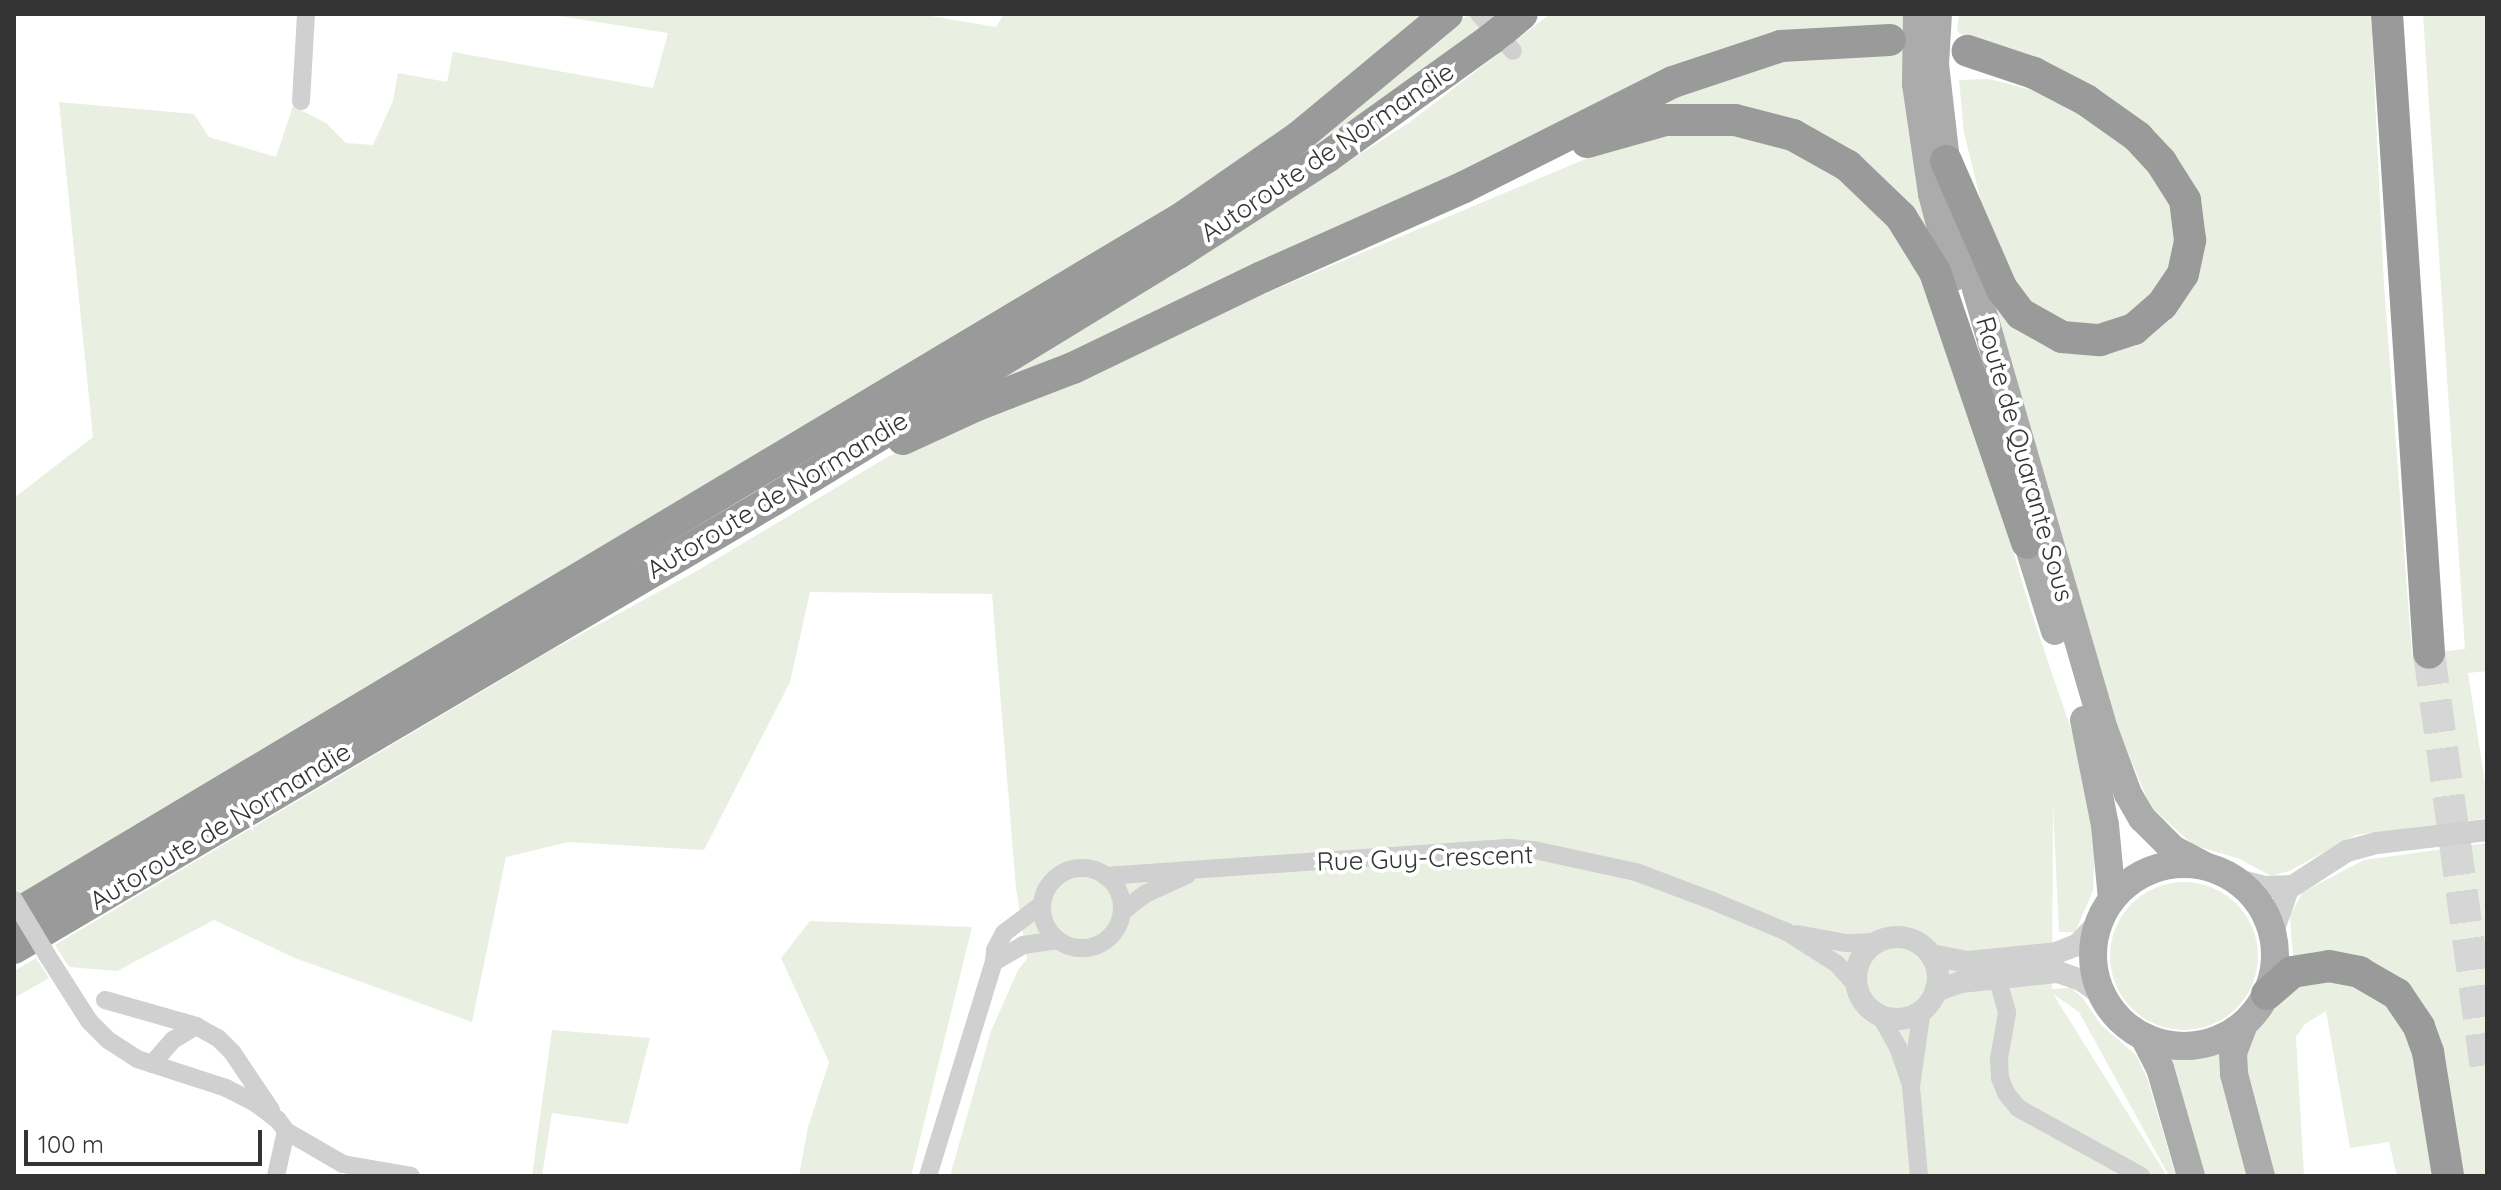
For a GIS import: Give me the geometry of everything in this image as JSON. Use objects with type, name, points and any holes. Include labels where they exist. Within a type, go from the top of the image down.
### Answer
[{"type":"highway","name":"Autoroute de Normandie","points":[[14,916],[1185,216],[1300,136],[1447,14]]},
{"type":"highway","points":[[2387,14],[2439,653],[2408,14]]},
{"type":"highway","name":"Autoroute de Normandie","points":[[14,948],[773,500],[1242,212],[1350,141],[1502,29]]},
{"type":"highway","points":[[773,500],[977,405],[1073,368],[1262,277],[1464,187],[1673,82],[1781,46],[1890,40]]},
{"type":"highway","points":[[1946,161],[2002,289],[2021,314],[2062,337],[2100,340],[2134,329],[2162,305],[2183,274],[2190,240],[2185,200],[2161,162],[2138,137],[2086,100],[2034,73],[1968,51]]},
{"type":"highway","points":[[1464,187],[1596,138],[1666,120],[1735,120],[1793,135],[1848,166],[1901,217],[1935,272],[2027,543]]},
{"type":"highway","points":[[2267,994],[2292,972],[2329,966],[2359,972],[2397,994],[2419,1027],[2428,1052],[2448,1176]]},
{"type":"main road","name":"Route de Quarante Sous","points":[[1917,14],[1916,84],[1932,194],[2027,543],[2093,756],[2105,825],[2105,910],[2093,962],[2103,996],[2122,1022],[2144,1037],[2170,1045],[2196,1046],[2222,1038],[2244,1024]]},
{"type":"main road","name":"Route de Quarante Sous","points":[[1938,14],[1935,64],[1946,161],[1976,289],[2105,732],[2128,794],[2142,818],[2173,849],[2238,880],[2263,908],[2273,932],[2275,969],[2267,994],[2244,1024],[2233,1053],[2234,1074],[2261,1176]]},
{"type":"main road","name":"Route de Quarante Sous","points":[[2105,910],[2126,884],[2153,869],[2183,863],[2203,865]]},
{"type":"main road","name":"Route de Quarante Sous","points":[[2144,1037],[2160,1068],[2191,1176]]},
{"type":"street","points":[[301,101],[306,14]]},
{"type":"street","points":[[2273,932],[2281,903],[2291,886],[2347,851],[2363,845],[2487,830]]},
{"type":"street","name":"Rue Guy-Crescent","points":[[928,1176],[999,939],[1041,905],[1048,887],[1062,873],[1087,868],[1105,876],[1193,872],[1521,849],[1636,872],[1787,932],[1837,964],[1857,986]]},
{"type":"street","name":"Rue Guy-Crescent","points":[[994,962],[1023,945],[1057,940],[1069,947],[1095,947],[1114,932],[1122,912],[1145,894],[1193,872]]},
{"type":"street","points":[[1105,876],[1119,892],[1122,912]]},
{"type":"street","points":[[2238,880],[2265,887],[2291,886]]},
{"type":"street","points":[[14,900],[89,1021],[108,1040],[152,1064],[226,1088],[254,1102],[282,1126],[343,1164],[411,1176]]},
{"type":"street","points":[[1041,905],[1043,919],[1057,940]]},
{"type":"street","points":[[1919,1176],[1911,1087],[1898,1047],[1880,1015],[1865,1003],[1857,986],[1862,957],[1877,942],[1904,938],[1920,945],[1931,955],[1968,962],[2056,953],[2077,945],[2105,910]]},
{"type":"street","name":"Rue Guy-Crescent","points":[[1787,932],[1846,943],[1877,942]]},
{"type":"street","points":[[1911,1087],[1929,1000],[1937,977],[1931,955]]},
{"type":"street","points":[[1880,1015],[1899,1018],[1961,982],[1997,977],[2058,972],[2081,980],[2103,996]]},
{"type":"street","points":[[1997,977],[2007,1013],[1999,1059],[2000,1078],[2006,1093],[2018,1108],[2141,1176]]},
{"type":"street","points":[[105,1000],[196,1026],[218,1038],[232,1052],[282,1126],[276,1176]]},
{"type":"street","points":[[152,1064],[173,1040],[196,1026]]},
{"type":"green space","points":[[546,14],[919,14],[996,27],[1004,14],[1424,14],[1294,121],[1161,214],[14,898],[14,498],[93,437],[59,102],[194,114],[209,137],[276,157],[293,106],[326,123],[346,143],[373,145],[393,101],[398,73],[447,82],[453,52],[653,88],[668,33]]},
{"type":"green space","points":[[1468,14],[1506,14],[1254,193],[1395,78]]},
{"type":"green space","points":[[1550,14],[1906,14],[1940,262],[1839,150],[1631,113],[1788,56],[1845,52],[1889,56],[1790,41],[967,397],[1157,284],[1410,122]]},
{"type":"green space","points":[[1959,14],[2371,14],[2384,285],[2412,655],[2465,649],[2423,14],[2487,14],[2487,671],[2468,673],[2487,796],[2487,818],[2356,835],[2289,871],[2271,876],[2240,859],[2193,845],[2150,806],[2111,712],[1993,305],[2064,347],[2183,297],[2187,183],[1973,44],[1957,31]]},
{"type":"green space","points":[[1989,79],[2056,96],[2151,166],[2174,213],[2177,260],[2139,315],[2106,325],[2073,329],[2023,298],[1981,201],[1964,133],[1959,80]]},
{"type":"green space","points":[[1703,128],[1776,143],[1846,182],[1894,224],[1936,293],[2030,608],[2081,759],[2096,822],[2093,891],[2075,932],[2059,932],[2053,805],[2052,989],[2071,988],[2082,997],[2101,1025],[2136,1055],[2147,1078],[2176,1176],[2169,1176],[2079,1012],[2053,994],[2167,1176],[950,1176],[991,1031],[1018,970],[1027,959],[1016,888],[992,594],[810,592],[790,682],[704,850],[568,842],[506,857],[472,1022],[295,958],[214,920],[117,971],[69,967],[55,945],[550,651],[695,572],[884,459],[954,424],[1607,150]]},
{"type":"green space","points":[[2487,843],[2487,1176],[2456,1176],[2428,1019],[2293,958],[2290,915],[2303,892],[2364,860]]},
{"type":"green space","points":[[2184,882],[2212,887],[2237,903],[2253,928],[2258,956],[2253,984],[2237,1009],[2212,1025],[2184,1030],[2156,1025],[2131,1009],[2115,984],[2110,956],[2115,928],[2131,903],[2156,887]]},
{"type":"green space","points":[[810,921],[972,927],[911,1176],[799,1176],[808,1127],[829,1062],[781,958]]},
{"type":"green space","points":[[36,958],[49,978],[14,998],[14,971]]},
{"type":"green space","points":[[2323,978],[2352,983],[2384,998],[2412,1045],[2433,1176],[2397,1176],[2389,1142],[2350,1148],[2326,1011],[2305,1024],[2296,1037],[2304,1176],[2271,1176],[2243,1081],[2248,1039],[2283,999],[2304,983]]},
{"type":"green space","points":[[552,1030],[650,1038],[628,1124],[552,1113],[542,1176],[532,1176]]},
{"type":"green space","points":[[2223,1050],[2252,1176],[2199,1176],[2168,1058],[2193,1058]]},
{"type":"tunnel","points":[[2429,653],[2487,1077]]}]
